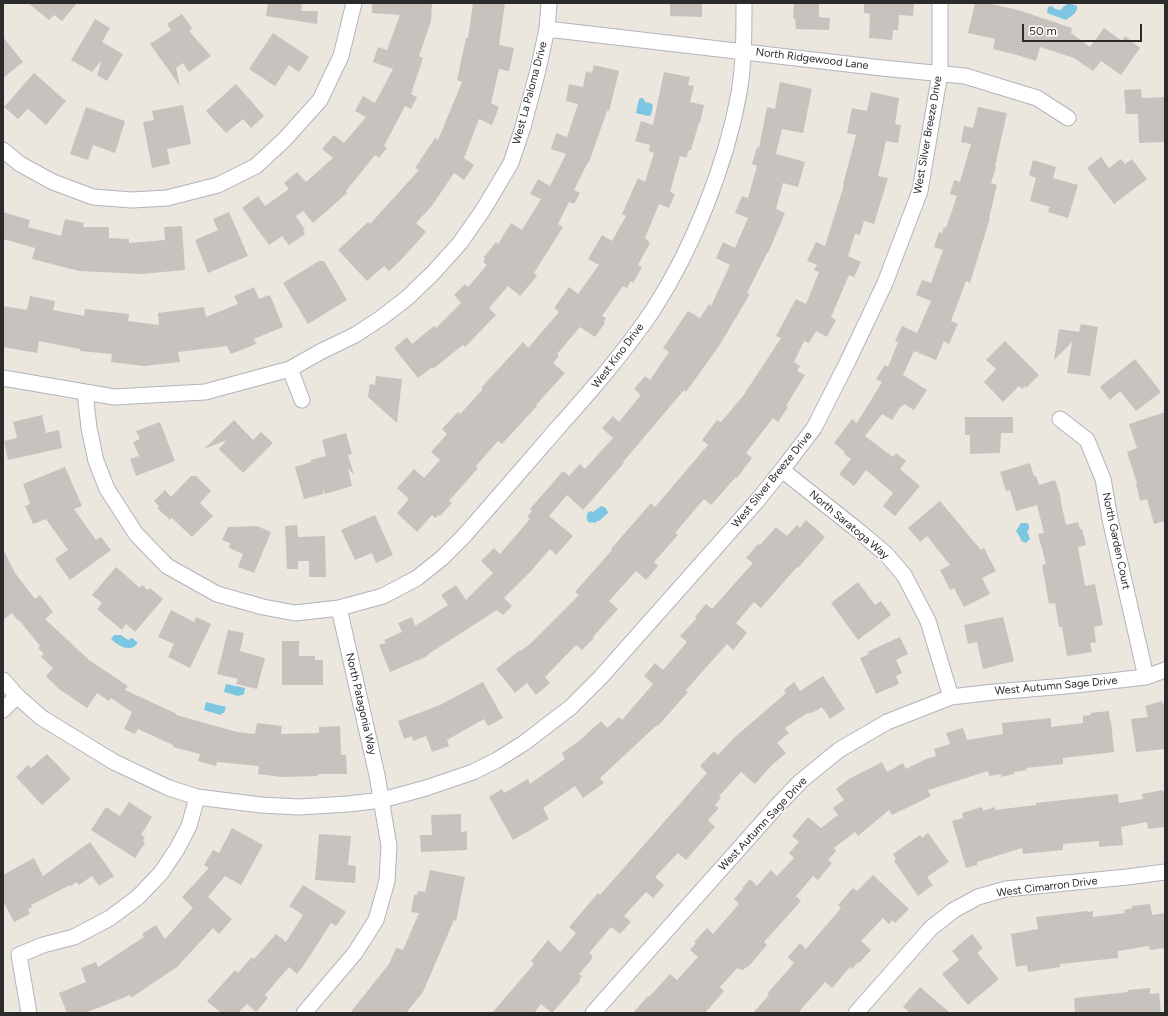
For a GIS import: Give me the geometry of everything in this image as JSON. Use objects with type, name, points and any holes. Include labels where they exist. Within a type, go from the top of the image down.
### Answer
[{"type":"street","points":[[3,150],[20,164],[53,182],[92,197],[132,200],[167,198],[218,185],[256,166],[285,139],[320,100],[341,56],[354,3]]},
{"type":"street","name":"West La Paloma Drive","points":[[3,378],[114,397],[206,392],[290,369],[355,335],[381,318],[407,298],[428,278],[460,243],[483,210],[511,162],[523,127],[538,70],[547,29],[549,3]]},
{"type":"street","name":"West Kino Drive","points":[[85,392],[89,428],[96,461],[107,489],[136,534],[166,566],[216,594],[263,607],[295,613],[339,608],[383,596],[417,578],[442,558],[468,531],[597,384],[653,309],[694,233],[726,149],[739,93],[744,51],[744,3]]},
{"type":"street","name":"West Silver Breeze Drive","points":[[3,680],[17,696],[42,718],[114,762],[169,788],[198,796],[261,805],[299,807],[382,800],[426,788],[473,772],[497,760],[524,743],[571,707],[600,678],[757,501],[814,428],[886,283],[920,191],[940,74],[940,3]]},
{"type":"street","name":"North Ridgewood Lane","points":[[547,29],[882,68],[965,76],[1037,98],[1068,118]]},
{"type":"street","points":[[290,369],[302,400]]},
{"type":"street","name":"North Garden Court","points":[[1060,419],[1087,440],[1103,479],[1110,519],[1146,677]]},
{"type":"street","name":"North Saratoga Way","points":[[782,470],[886,554],[904,575],[928,621],[950,697]]},
{"type":"street","name":"North Patagonia Way","points":[[304,1013],[354,953],[376,920],[387,881],[389,846],[382,800],[339,608]]},
{"type":"street","name":"West Autumn Sage Drive","points":[[593,1013],[772,812],[801,781],[838,750],[887,722],[950,697],[1146,677],[1165,670]]},
{"type":"street","points":[[3,710],[17,696]]},
{"type":"street","points":[[29,1013],[19,955],[43,944],[74,937],[110,918],[138,897],[161,873],[177,849],[189,826],[198,796]]},
{"type":"street","name":"West Cimarron Drive","points":[[856,1013],[931,928],[954,910],[978,897],[1006,889],[1165,872]]},
{"type":"water","points":[[1069,3],[1077,6],[1077,8],[1074,14],[1066,20],[1047,13],[1048,7],[1052,6],[1055,9],[1061,10]]},
{"type":"water","points":[[643,98],[646,103],[648,102],[653,105],[651,115],[648,116],[636,113],[639,99]]},
{"type":"water","points":[[601,506],[606,508],[608,513],[595,523],[588,522],[587,514],[590,511],[593,512]]},
{"type":"water","points":[[1021,523],[1027,523],[1029,525],[1029,529],[1027,531],[1030,539],[1026,543],[1021,541],[1016,531]]},
{"type":"water","points":[[114,635],[121,635],[128,640],[132,638],[137,642],[137,644],[131,648],[124,648],[111,639]]},
{"type":"water","points":[[226,684],[245,688],[244,694],[238,696],[224,692]]},
{"type":"water","points":[[206,702],[226,707],[224,713],[221,715],[204,710]]},
{"type":"building","points":[[28,3],[77,3],[62,21],[54,15],[49,20]]},
{"type":"building","points":[[268,3],[302,3],[301,11],[318,11],[317,24],[266,16]]},
{"type":"building","points":[[372,3],[432,3],[431,21],[419,56],[423,58],[411,94],[417,97],[411,109],[405,106],[384,146],[387,148],[379,158],[375,155],[346,191],[347,193],[313,223],[303,211],[296,216],[305,230],[303,231],[305,234],[289,245],[282,236],[269,245],[242,208],[258,196],[265,206],[289,189],[284,183],[297,172],[306,182],[333,158],[322,149],[334,135],[344,143],[366,117],[355,111],[363,96],[375,103],[393,69],[373,62],[378,47],[387,50],[400,15],[372,13]]},
{"type":"building","points":[[473,3],[505,3],[499,45],[514,48],[509,71],[499,69],[491,103],[499,107],[492,125],[479,119],[464,158],[474,165],[464,180],[454,173],[431,207],[416,223],[426,232],[389,271],[384,266],[367,281],[338,250],[368,222],[370,224],[419,170],[415,168],[435,138],[438,140],[462,82],[457,80],[466,38],[468,38]]},
{"type":"building","points":[[670,3],[702,3],[702,17],[670,16]]},
{"type":"building","points":[[794,3],[819,3],[819,17],[830,18],[829,30],[796,29],[795,18],[793,18]]},
{"type":"building","points":[[864,3],[914,3],[913,16],[899,15],[898,30],[893,30],[892,40],[869,38],[870,14],[864,13]]},
{"type":"building","points":[[975,3],[987,3],[1018,10],[1072,28],[1071,33],[1090,47],[1104,28],[1122,41],[1125,36],[1140,48],[1121,75],[1101,61],[1093,71],[1074,58],[1040,47],[1036,61],[993,49],[995,39],[968,33]]},
{"type":"building","points":[[182,14],[192,28],[189,31],[211,56],[189,72],[183,63],[176,68],[180,86],[150,44],[171,30],[167,24]]},
{"type":"building","points":[[95,19],[110,28],[102,42],[123,54],[107,81],[97,75],[102,60],[92,72],[71,60]]},
{"type":"building","points":[[273,33],[309,57],[299,72],[289,65],[275,86],[249,69]]},
{"type":"building","points":[[3,37],[23,62],[3,78]]},
{"type":"building","points":[[594,65],[619,71],[609,111],[607,111],[589,162],[574,190],[580,193],[574,204],[569,202],[558,224],[563,227],[534,273],[537,276],[520,296],[508,286],[489,308],[496,315],[465,347],[463,345],[433,369],[432,367],[418,378],[394,348],[407,337],[412,344],[434,326],[436,328],[461,303],[454,295],[465,284],[468,287],[487,265],[483,262],[485,259],[484,257],[496,242],[498,244],[511,223],[522,230],[541,199],[530,194],[538,179],[550,186],[566,154],[551,149],[556,133],[567,137],[578,104],[566,101],[569,84],[583,87],[586,71],[592,73]]},
{"type":"building","points":[[664,72],[690,77],[688,85],[694,86],[690,102],[704,105],[691,150],[689,150],[686,158],[680,156],[670,192],[675,194],[669,208],[659,204],[645,238],[650,243],[638,265],[642,267],[633,283],[631,281],[627,288],[623,286],[602,316],[606,318],[605,323],[595,337],[580,327],[557,354],[559,356],[553,363],[565,373],[536,405],[537,406],[502,444],[498,441],[476,466],[478,468],[449,501],[452,503],[440,516],[438,515],[436,518],[432,515],[417,532],[397,513],[409,499],[397,488],[414,469],[424,478],[440,460],[431,452],[447,434],[442,429],[458,412],[460,414],[483,389],[481,388],[523,342],[528,348],[559,312],[554,308],[569,287],[578,294],[599,265],[588,259],[602,235],[612,241],[626,216],[622,214],[638,178],[645,182],[654,153],[649,151],[650,145],[635,141],[641,121],[653,125]]},
{"type":"building","points":[[34,73],[66,101],[46,125],[28,109],[18,119],[4,107]]},
{"type":"building","points":[[780,82],[812,89],[803,133],[782,129],[776,154],[805,162],[798,187],[783,183],[776,209],[785,213],[768,253],[747,293],[750,294],[719,346],[686,392],[684,390],[583,510],[567,495],[549,516],[573,536],[556,555],[550,549],[504,598],[512,606],[503,615],[497,610],[427,655],[428,656],[390,672],[379,645],[386,643],[384,640],[402,632],[398,623],[412,617],[415,626],[448,605],[441,595],[456,585],[466,600],[493,573],[481,561],[494,548],[500,554],[530,519],[527,517],[532,511],[530,509],[563,471],[569,476],[580,464],[585,469],[613,438],[602,428],[613,416],[619,422],[641,395],[634,389],[645,376],[650,380],[669,352],[663,348],[688,311],[700,318],[709,304],[711,306],[730,265],[716,258],[723,242],[735,248],[748,218],[735,213],[742,196],[748,198],[757,166],[752,164],[757,147],[759,148],[767,107],[775,109]]},
{"type":"building","points":[[236,84],[264,116],[251,128],[243,119],[226,133],[206,111]]},
{"type":"building","points":[[1141,89],[1142,98],[1164,97],[1165,142],[1139,143],[1138,114],[1126,114],[1124,90]]},
{"type":"building","points":[[871,92],[899,98],[895,124],[901,125],[898,143],[886,141],[878,176],[888,178],[874,224],[864,221],[860,235],[855,234],[848,256],[861,262],[854,277],[849,275],[831,317],[836,320],[827,337],[816,331],[809,343],[804,341],[794,362],[800,366],[797,371],[805,375],[786,406],[788,407],[778,422],[773,418],[746,453],[752,458],[737,478],[736,477],[711,505],[704,499],[675,533],[678,535],[654,562],[658,566],[646,580],[636,571],[609,601],[618,609],[593,637],[594,638],[582,650],[576,645],[545,677],[550,683],[536,695],[527,683],[515,693],[496,669],[531,643],[579,595],[575,592],[612,550],[611,549],[651,503],[655,507],[708,445],[702,440],[717,420],[721,422],[743,396],[781,338],[776,336],[796,299],[806,304],[819,272],[814,270],[817,265],[807,261],[816,242],[825,246],[844,185],[856,135],[847,133],[852,108],[867,111]]},
{"type":"building","points":[[183,105],[191,144],[167,149],[170,164],[152,168],[143,122],[154,120],[152,111]]},
{"type":"building","points":[[86,107],[125,121],[115,153],[93,145],[88,160],[70,154]]},
{"type":"building","points":[[978,107],[1007,113],[996,167],[991,183],[997,185],[990,218],[970,283],[966,281],[951,321],[958,324],[949,344],[944,341],[936,360],[914,351],[903,375],[927,390],[914,410],[904,404],[892,420],[882,414],[865,436],[893,457],[896,453],[906,461],[900,469],[920,486],[895,516],[883,506],[893,493],[866,470],[854,486],[839,474],[851,459],[834,443],[852,419],[857,423],[882,382],[876,379],[885,365],[888,367],[898,342],[895,341],[902,326],[917,333],[931,301],[916,295],[922,280],[931,283],[943,250],[934,247],[939,232],[942,233],[944,227],[946,228],[957,196],[950,194],[954,180],[960,182],[971,144],[961,142],[964,126],[973,128]]},
{"type":"building","points":[[1101,157],[1109,168],[1121,159],[1125,164],[1132,159],[1147,179],[1114,204],[1087,168]]},
{"type":"building","points":[[1033,160],[1056,167],[1053,178],[1078,185],[1068,218],[1048,212],[1050,207],[1030,201],[1036,178],[1029,175]]},
{"type":"building","points":[[3,212],[30,220],[28,227],[61,236],[65,219],[84,223],[83,227],[109,227],[109,238],[129,239],[129,243],[165,240],[164,227],[182,226],[185,270],[141,274],[79,271],[32,259],[35,248],[3,239]]},
{"type":"building","points":[[229,212],[248,256],[208,273],[195,240],[218,230],[213,219]]},
{"type":"building","points":[[319,261],[324,261],[347,300],[308,324],[283,283]]},
{"type":"building","points":[[254,287],[259,299],[270,295],[283,327],[254,339],[256,344],[231,354],[227,346],[178,352],[180,362],[144,366],[111,362],[112,354],[80,351],[80,349],[39,341],[37,353],[3,347],[3,306],[27,310],[30,296],[55,301],[53,310],[84,316],[85,309],[129,314],[128,321],[159,325],[158,313],[204,307],[206,317],[238,304],[234,296]]},
{"type":"building","points":[[1081,324],[1098,327],[1090,376],[1067,373],[1072,342],[1054,360],[1059,329],[1079,332]]},
{"type":"building","points":[[1005,341],[1039,375],[1026,388],[1025,386],[1022,389],[1019,386],[1003,402],[984,382],[996,369],[986,360]]},
{"type":"building","points":[[1135,359],[1161,392],[1136,411],[1120,391],[1110,400],[1100,387]]},
{"type":"building","points":[[376,376],[402,379],[397,423],[368,397],[370,384],[375,385]]},
{"type":"building","points":[[1165,412],[1165,521],[1154,524],[1147,499],[1140,501],[1137,483],[1127,452],[1137,448],[1129,424]]},
{"type":"building","points":[[42,415],[46,433],[59,430],[62,448],[8,460],[4,441],[17,438],[13,422]]},
{"type":"building","points":[[965,417],[1013,417],[1013,433],[1001,433],[1000,453],[970,454],[970,435],[965,435]]},
{"type":"building","points":[[234,420],[253,440],[261,432],[273,443],[243,473],[219,449],[227,440],[204,449]]},
{"type":"building","points":[[160,422],[175,461],[136,476],[130,459],[139,456],[133,442],[140,439],[136,431]]},
{"type":"building","points":[[346,433],[352,454],[348,455],[354,474],[348,469],[352,486],[325,494],[323,489],[323,494],[304,499],[295,467],[311,462],[310,460],[326,456],[322,440]]},
{"type":"building","points":[[1030,463],[1034,476],[1036,476],[1039,485],[1055,480],[1061,498],[1066,525],[1078,522],[1080,529],[1082,529],[1086,545],[1078,547],[1085,586],[1095,584],[1103,625],[1094,627],[1096,642],[1090,643],[1092,652],[1067,656],[1062,627],[1059,627],[1055,603],[1049,604],[1042,565],[1046,564],[1038,534],[1044,533],[1037,505],[1016,511],[1010,490],[1006,491],[1000,472]]},
{"type":"building","points":[[65,467],[82,506],[74,509],[96,540],[101,537],[111,550],[70,580],[55,559],[68,550],[46,519],[33,524],[25,506],[30,504],[23,484]]},
{"type":"building","points":[[191,476],[196,476],[211,491],[200,503],[213,516],[192,537],[172,518],[170,520],[157,508],[159,506],[154,501],[165,490],[171,497]]},
{"type":"building","points":[[940,501],[981,550],[984,548],[996,571],[982,578],[990,594],[964,607],[954,588],[950,590],[940,570],[950,565],[927,536],[920,542],[908,528]]},
{"type":"building","points":[[375,515],[393,555],[376,563],[372,553],[355,560],[341,530]]},
{"type":"building","points":[[806,520],[825,537],[761,608],[754,602],[736,623],[747,633],[733,650],[727,644],[686,690],[688,692],[658,726],[657,725],[600,778],[604,783],[583,798],[575,786],[543,808],[549,819],[513,840],[489,797],[502,789],[504,793],[528,779],[530,784],[565,759],[562,753],[579,741],[601,721],[607,728],[619,717],[622,720],[653,684],[644,676],[655,663],[663,670],[687,642],[680,636],[697,618],[695,617],[706,604],[712,609],[753,563],[746,558],[758,544],[760,545],[776,527],[787,536],[797,525],[800,528]]},
{"type":"building","points":[[297,525],[298,537],[325,536],[326,577],[309,577],[309,561],[298,561],[298,569],[287,569],[285,526]]},
{"type":"building","points":[[257,526],[271,532],[254,573],[238,567],[243,554],[229,548],[230,543],[222,540],[228,527]]},
{"type":"building","points":[[3,549],[15,573],[35,599],[40,595],[53,612],[45,619],[89,660],[128,686],[125,690],[177,714],[176,715],[237,732],[255,734],[257,723],[282,726],[281,734],[319,733],[319,727],[340,726],[341,755],[346,755],[347,774],[318,774],[318,776],[282,777],[258,774],[259,766],[217,762],[216,766],[198,761],[200,754],[173,747],[173,745],[138,729],[135,734],[124,729],[132,712],[111,698],[109,701],[97,693],[87,708],[59,689],[46,676],[53,668],[41,657],[44,654],[38,648],[40,646],[19,620],[18,621],[12,613],[3,620]]},
{"type":"building","points":[[116,567],[140,588],[142,585],[148,590],[150,588],[163,599],[135,632],[126,624],[122,630],[97,609],[102,603],[92,595]]},
{"type":"building","points":[[858,582],[875,605],[881,601],[891,615],[858,640],[831,603]]},
{"type":"building","points":[[171,610],[194,622],[196,617],[211,624],[190,668],[168,657],[174,644],[158,637]]},
{"type":"building","points":[[1003,617],[1014,661],[983,669],[977,642],[968,644],[964,625]]},
{"type":"building","points":[[228,630],[244,633],[240,651],[265,658],[257,689],[236,684],[238,679],[217,674]]},
{"type":"building","points":[[900,637],[908,654],[896,660],[902,673],[896,676],[899,684],[876,694],[860,658],[869,654],[867,652]]},
{"type":"building","points":[[282,641],[299,641],[299,656],[315,656],[315,660],[323,660],[323,685],[282,685]]},
{"type":"building","points":[[823,676],[845,709],[830,719],[822,707],[812,713],[807,713],[785,728],[789,733],[777,743],[786,753],[772,765],[755,784],[741,772],[719,796],[721,798],[715,805],[719,808],[708,820],[715,827],[686,860],[678,853],[655,877],[664,885],[653,898],[646,892],[624,916],[631,922],[620,934],[611,927],[589,953],[593,956],[579,974],[582,976],[579,980],[580,981],[552,1013],[541,1004],[534,1013],[492,1013],[534,964],[531,961],[548,940],[560,952],[576,933],[569,927],[598,893],[600,895],[707,773],[700,766],[714,751],[718,755],[735,737],[786,693],[784,690],[794,682],[800,691]]},
{"type":"building","points":[[483,682],[503,718],[488,726],[484,719],[447,740],[449,746],[432,752],[426,736],[413,741],[412,736],[404,739],[398,721],[440,705]]},
{"type":"building","points":[[1162,701],[1165,709],[1165,749],[1136,752],[1131,719],[1148,717],[1145,706]]},
{"type":"building","points":[[1109,711],[1114,752],[1063,758],[1063,764],[1026,768],[1027,770],[1014,772],[1014,774],[1001,777],[1001,774],[989,776],[988,771],[928,790],[931,796],[892,815],[889,810],[858,836],[855,832],[834,848],[836,851],[828,860],[832,863],[818,880],[813,876],[796,896],[801,901],[764,942],[767,945],[749,966],[742,970],[737,968],[720,987],[724,991],[705,1013],[633,1013],[670,974],[677,980],[698,957],[690,950],[696,943],[694,942],[707,928],[713,934],[739,904],[734,899],[750,879],[757,886],[771,870],[777,876],[794,858],[789,853],[799,842],[792,836],[808,817],[821,828],[838,815],[833,808],[844,800],[836,789],[849,779],[882,762],[887,772],[903,763],[906,769],[926,759],[936,756],[934,749],[950,744],[946,733],[963,728],[967,740],[1003,734],[1002,723],[1051,718],[1051,727],[1083,723],[1083,716],[1091,715],[1090,713]]},
{"type":"building","points":[[47,754],[71,779],[42,805],[16,777],[28,765],[31,768]]},
{"type":"building","points":[[1163,790],[1165,800],[1165,827],[1148,829],[1147,822],[1121,827],[1123,845],[1099,847],[1099,841],[1063,844],[1063,850],[1023,854],[1022,848],[977,862],[977,865],[966,868],[952,821],[963,818],[962,813],[982,807],[983,811],[995,807],[995,810],[1036,805],[1036,803],[1118,794],[1119,803],[1143,799],[1142,794]]},
{"type":"building","points":[[129,802],[152,817],[141,835],[145,837],[143,841],[145,843],[135,858],[91,830],[106,807],[120,816]]},
{"type":"building","points":[[461,814],[461,832],[467,831],[467,850],[421,852],[420,835],[432,835],[431,815]]},
{"type":"building","points":[[232,828],[263,845],[241,885],[225,876],[208,897],[232,919],[219,934],[213,928],[177,967],[131,998],[130,995],[85,1013],[67,1013],[59,993],[86,982],[81,968],[96,962],[98,967],[144,937],[142,934],[156,925],[165,939],[193,908],[182,897],[209,868],[204,865],[213,850],[219,853]]},
{"type":"building","points":[[928,833],[949,862],[927,877],[933,885],[918,896],[894,861],[896,859],[893,854],[920,835],[922,838]]},
{"type":"building","points":[[319,834],[351,836],[348,865],[356,866],[355,883],[315,880]]},
{"type":"building","points":[[90,842],[114,876],[99,886],[92,876],[79,885],[77,882],[71,886],[70,885],[31,905],[32,907],[28,910],[30,914],[14,922],[3,901],[3,875],[34,858],[43,876]]},
{"type":"building","points":[[430,870],[465,877],[456,921],[454,920],[423,992],[406,1013],[350,1013],[389,964],[396,948],[403,950],[419,913],[411,912],[414,895],[417,895],[418,891],[425,892]]},
{"type":"building","points":[[873,875],[909,909],[895,923],[892,920],[889,924],[883,918],[861,941],[871,950],[852,969],[850,967],[832,988],[825,982],[798,1013],[753,1013],[769,995],[767,994],[794,963],[788,957],[800,943],[806,949],[841,908],[838,905],[853,888],[857,891]]},
{"type":"building","points":[[303,885],[346,912],[336,926],[331,923],[297,974],[289,967],[265,995],[268,998],[256,1012],[247,1004],[238,1013],[221,1013],[207,1001],[235,970],[238,973],[252,957],[254,959],[276,934],[286,942],[303,915],[289,906]]},
{"type":"building","points":[[1150,904],[1152,915],[1165,913],[1165,948],[1150,950],[1149,946],[1118,951],[1118,958],[1060,964],[1060,967],[1028,972],[1027,965],[1016,967],[1011,934],[1038,929],[1036,917],[1093,911],[1093,917],[1125,913],[1124,910],[1132,908],[1132,906]]},
{"type":"building","points":[[972,934],[983,948],[977,953],[999,979],[968,1005],[942,974],[959,960],[952,951]]},
{"type":"building","points":[[920,987],[950,1013],[910,1013],[903,1007]]},
{"type":"building","points":[[1150,988],[1150,994],[1159,993],[1161,1013],[1075,1013],[1074,998]]}]
